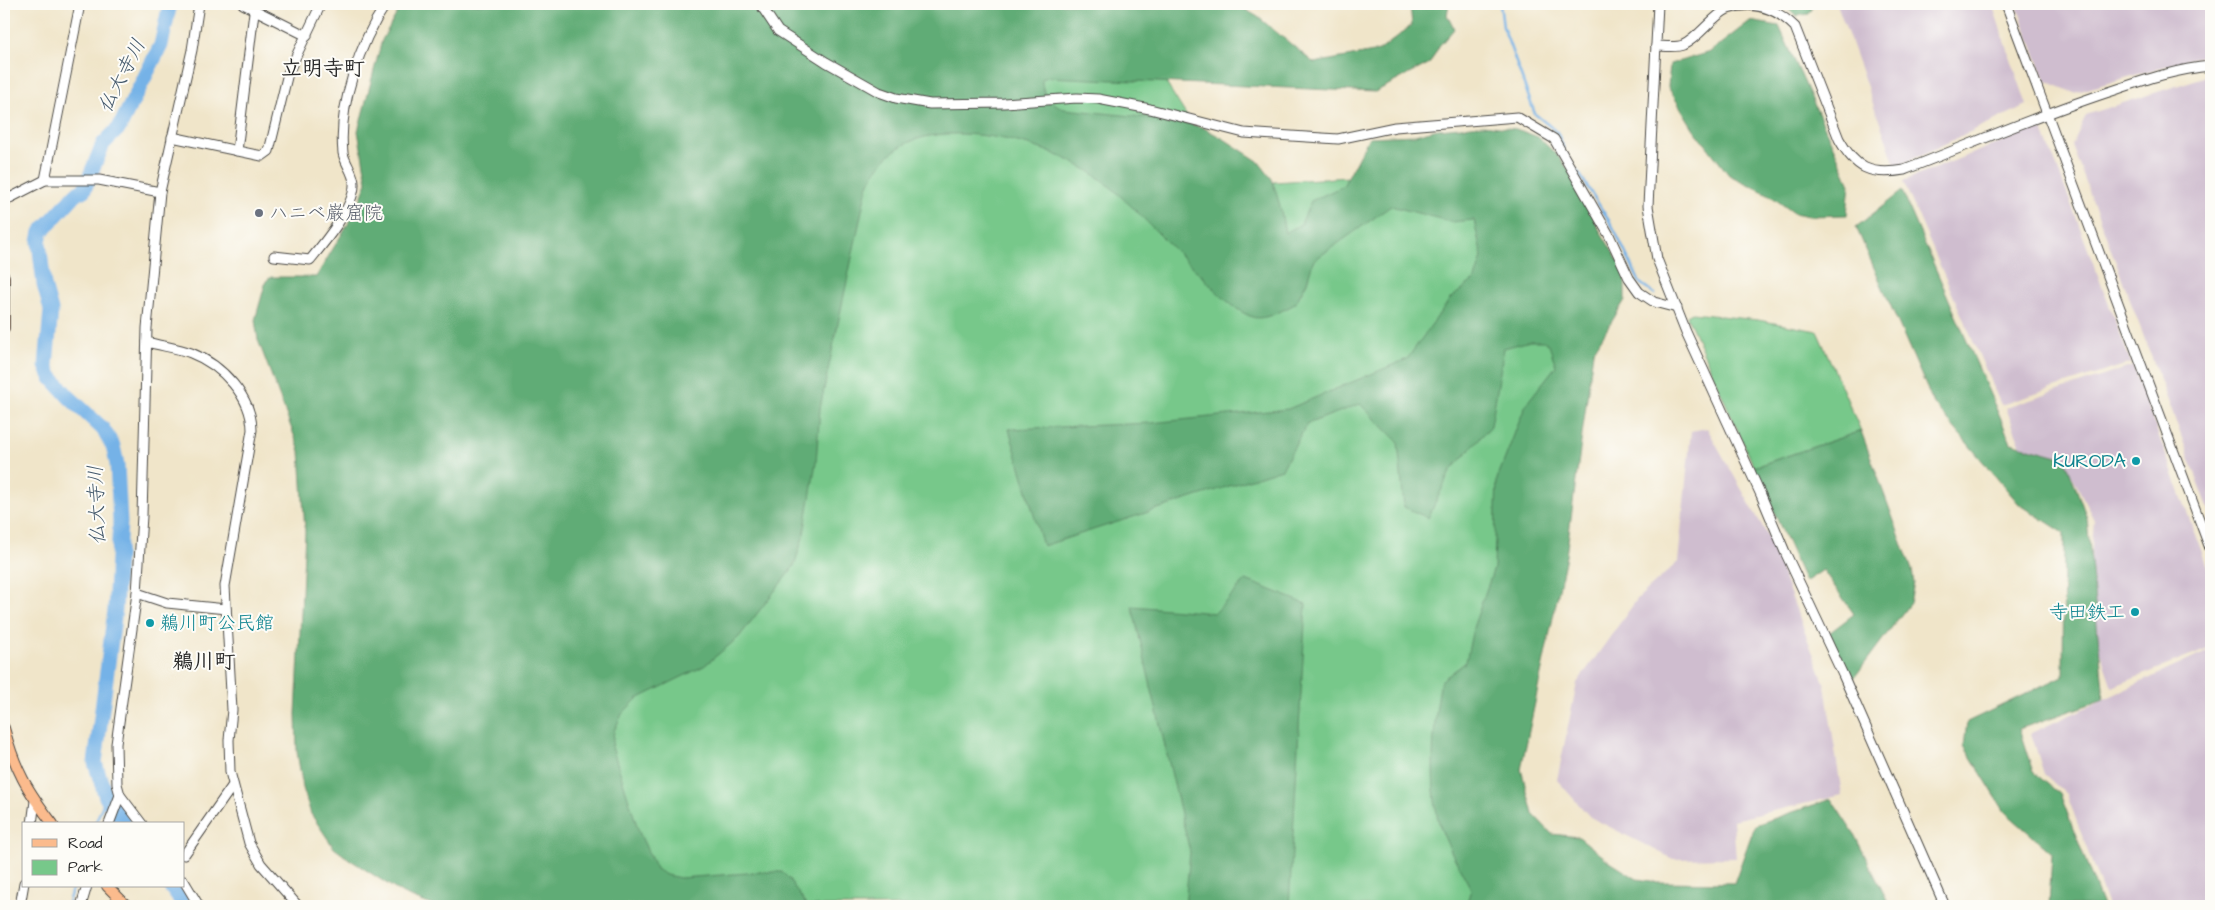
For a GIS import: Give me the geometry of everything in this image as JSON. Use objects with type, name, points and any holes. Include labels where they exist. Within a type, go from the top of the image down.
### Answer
[{"type":"main road","points":[[4,277],[4,328]]},
{"type":"main road","points":[[4,728],[11,755],[27,790],[51,822]]},
{"type":"main road","points":[[108,888],[127,906]]},
{"type":"street","points":[[44,180],[80,4]]},
{"type":"street","points":[[140,822],[120,795],[117,784],[116,744],[137,593],[142,516],[147,342],[160,192],[199,4]]},
{"type":"street","points":[[243,4],[255,7],[307,36]]},
{"type":"street","points":[[172,137],[262,156],[269,151],[288,73],[321,4]]},
{"type":"street","points":[[274,256],[310,260],[351,202],[355,184],[344,155],[343,141],[348,97],[366,40],[386,4]]},
{"type":"street","points":[[760,4],[778,30],[826,62],[879,92],[896,98],[930,104],[1004,103],[1077,98],[1150,109],[1244,133],[1338,139],[1395,127],[1517,118],[1554,139],[1609,235],[1629,278],[1639,292],[1654,302],[1677,308]]},
{"type":"street","points":[[1658,4],[1649,214],[1657,259],[1686,332],[1732,430],[1793,570],[1843,675],[1945,906]]},
{"type":"street","points":[[2006,4],[2048,112],[2050,127],[2211,551]]},
{"type":"street","points":[[1656,46],[1680,47],[1695,38],[1727,9],[1756,5],[1782,14],[1795,27],[1838,139],[1847,155],[1858,165],[1872,172],[1890,173],[1904,170],[2048,112],[2182,68],[2211,66]]},
{"type":"street","points":[[237,151],[255,7]]},
{"type":"street","points":[[4,201],[44,180],[77,178],[99,180],[160,192]]},
{"type":"street","points":[[147,342],[192,354],[213,367],[234,385],[250,410],[252,430],[225,586],[232,703],[229,740],[230,772],[249,843],[261,864],[298,906]]},
{"type":"street","points":[[137,593],[167,604],[226,609]]},
{"type":"street","points":[[185,854],[233,785]]},
{"type":"street","points":[[110,822],[120,795]]},
{"type":"street","points":[[32,822],[35,801]]},
{"type":"street","points":[[185,884],[199,906]]},
{"type":"street","points":[[20,906],[23,888]]},
{"type":"street","points":[[82,906],[86,888]]},
{"type":"shaded area","points":[[1837,4],[1992,4],[2027,105],[1896,167]]},
{"type":"shaded area","points":[[2016,4],[2211,4],[2211,55],[2193,58],[2074,93],[2046,81]]},
{"type":"shaded area","points":[[2204,77],[2211,77],[2211,515],[2072,146],[2086,115]]},
{"type":"shaded area","points":[[2034,129],[2043,130],[2131,363],[2001,405],[1903,181]]},
{"type":"shaded area","points":[[2133,366],[2211,577],[2211,648],[2112,687],[2087,614],[2094,520],[2061,453],[2030,469],[2006,408]]},
{"type":"shaded area","points":[[1707,428],[1769,538],[1825,685],[1842,795],[1733,820],[1736,858],[1673,859],[1590,817],[1557,780],[1577,683],[1638,598],[1678,562],[1691,431]]},
{"type":"shaded area","points":[[2211,650],[2211,906],[2108,906],[2067,795],[2044,774],[2031,733]]},
{"type":"green space","points":[[402,4],[1236,4],[1258,17],[1314,63],[1379,51],[1412,25],[1410,4],[1449,4],[1447,15],[1454,29],[1439,46],[1430,63],[1375,92],[1048,77],[1042,79],[1043,89],[1045,94],[1055,104],[1064,109],[1171,120],[1202,127],[1224,139],[1258,161],[1272,179],[1285,233],[1301,224],[1311,201],[1343,186],[1369,137],[1415,135],[1438,129],[1483,125],[1516,129],[1538,137],[1558,156],[1576,179],[1599,229],[1625,272],[1625,300],[1593,352],[1566,556],[1521,769],[1533,814],[1552,834],[1579,837],[1610,862],[1637,879],[1658,882],[1734,883],[1755,825],[1831,799],[1854,834],[1890,906],[1466,906],[1471,889],[1452,853],[1437,815],[1433,748],[1438,697],[1441,681],[1466,662],[1473,628],[1494,568],[1497,479],[1526,404],[1556,366],[1549,345],[1544,341],[1530,341],[1504,348],[1491,426],[1451,470],[1428,518],[1404,507],[1398,442],[1360,404],[1307,424],[1282,469],[1043,546],[1009,429],[1151,423],[1288,409],[1407,359],[1450,299],[1475,279],[1482,257],[1474,220],[1452,222],[1391,206],[1313,261],[1307,282],[1295,304],[1274,314],[1257,318],[1244,313],[1229,303],[1134,209],[1096,176],[1057,155],[1035,147],[1013,141],[968,134],[933,135],[909,142],[889,155],[873,174],[867,187],[820,408],[816,462],[804,534],[794,566],[739,637],[704,666],[637,699],[622,714],[614,731],[612,747],[639,832],[656,869],[666,875],[680,878],[782,872],[807,906],[434,906],[403,894],[334,848],[311,814],[303,788],[297,752],[296,714],[305,532],[300,451],[258,340],[255,320],[266,281],[271,277],[316,277],[357,209],[367,182],[358,131],[382,40]]},
{"type":"green space","points":[[1782,4],[1815,4],[1809,14],[1796,16]]},
{"type":"green space","points":[[1750,21],[1779,26],[1850,184],[1847,215],[1809,216],[1794,213],[1768,194],[1729,175],[1693,128],[1668,87],[1670,64],[1710,52]]},
{"type":"green space","points":[[1146,51],[1230,185],[1527,165],[1578,330],[1474,906],[493,906],[516,106]]},
{"type":"green space","points":[[1902,191],[2011,443],[2065,458],[2087,518],[2104,699],[2019,729],[2033,772],[2060,794],[2103,906],[2049,906],[2052,853],[2005,812],[1964,746],[1967,722],[2063,676],[2064,533],[2019,504],[1934,404],[1856,227]]},
{"type":"green space","points":[[1692,313],[1758,320],[1817,331],[1861,431],[1754,467],[1687,316]]},
{"type":"green space","points":[[1861,431],[1912,570],[1914,583],[1910,603],[1851,682],[1829,633],[1854,614],[1823,570],[1805,582],[1754,467]]},
{"type":"green space","points":[[1246,580],[1306,604],[1289,906],[1185,906],[1190,852],[1132,606],[1215,613]]},
{"type":"waterway","name":"仏大寺川","points":[[123,822],[106,797],[95,763],[115,610],[120,522],[117,464],[113,446],[103,429],[69,397],[51,377],[46,366],[51,310],[44,285],[39,242],[41,232],[76,194],[84,190],[103,144],[119,128],[161,45],[170,4]]},
{"type":"waterway","points":[[1500,4],[1503,27],[1535,114],[1557,132],[1564,148]]},
{"type":"waterway","points":[[1577,170],[1613,227],[1640,283],[1655,294]]},
{"type":"waterway","points":[[96,822],[106,797]]},
{"type":"waterway","points":[[67,906],[72,888]]},
{"type":"waterway","name":"仏大寺川","points":[[172,888],[185,906]]},
{"type":"place","name":"ハニベ巌窟院","points":[[259,213]]},
{"type":"place","name":"KURODA","points":[[2136,461]]},
{"type":"place","name":"寺田鉄工","points":[[2135,612]]},
{"type":"place","name":"鵜川町公民館","points":[[150,623]]},
{"type":"district","name":"立明寺町","points":[[323,68]]},
{"type":"district","name":"鵜川町","points":[[204,661]]}]
